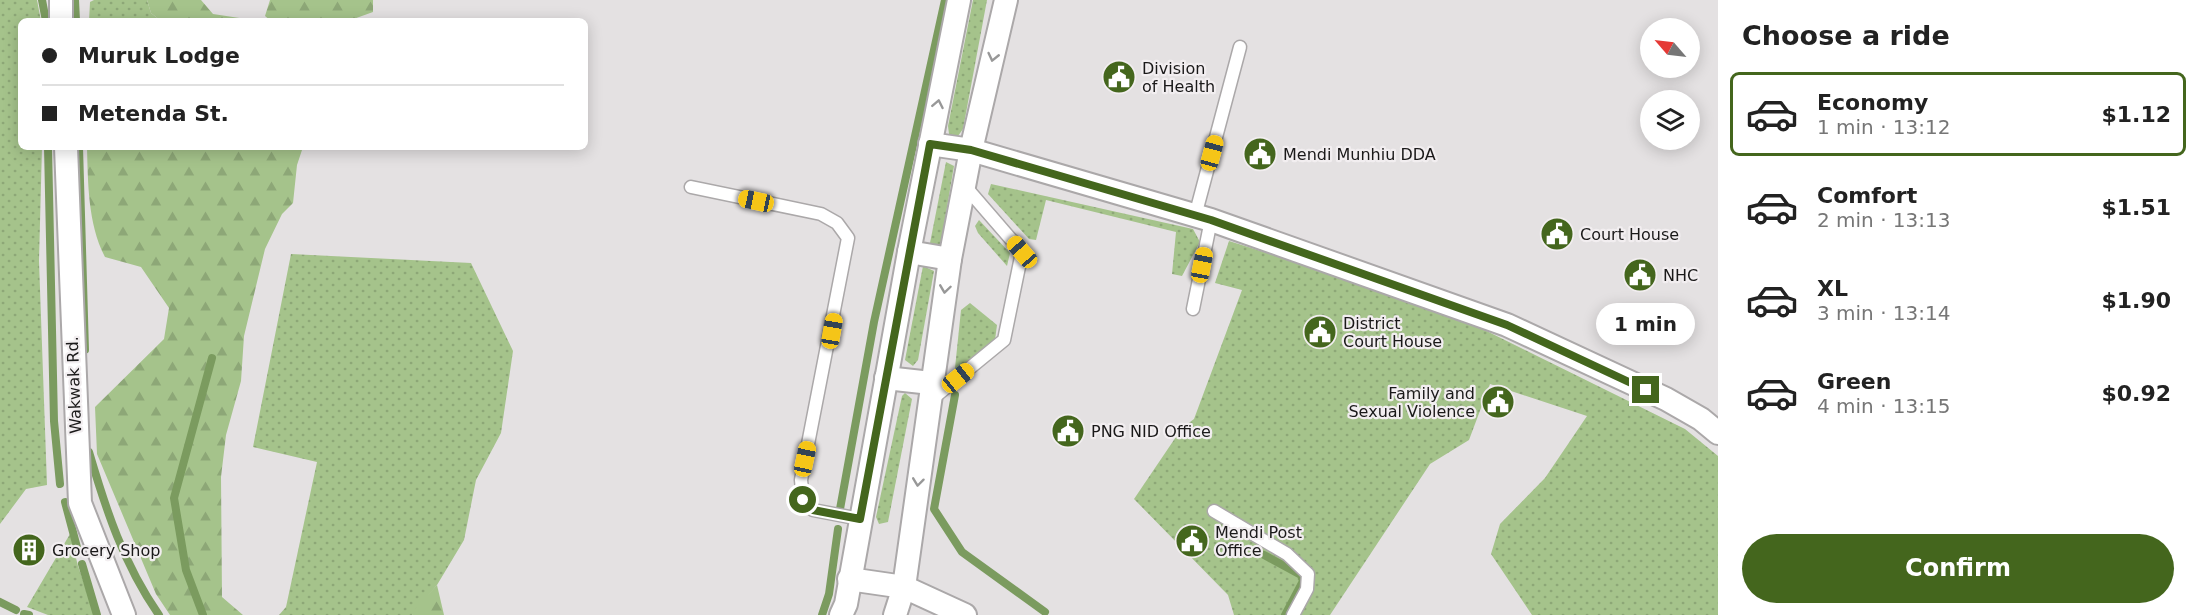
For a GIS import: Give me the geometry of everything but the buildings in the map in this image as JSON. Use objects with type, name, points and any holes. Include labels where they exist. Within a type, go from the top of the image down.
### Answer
[{"type":"street","points":[[61,0],[61,18]]},
{"type":"street","points":[[841,615],[846,604],[909,252],[959,0]]},
{"type":"street","points":[[895,615],[904,586],[950,259],[971,150],[1006,0]]},
{"type":"street","points":[[930,144],[971,150],[1203,218],[1507,325],[1666,399],[1701,419],[1718,433]]},
{"type":"street","name":"Wakwak Rd.","points":[[66,150],[80,503],[124,615]]},
{"type":"street","points":[[909,252],[950,259]]},
{"type":"street","points":[[886,378],[930,393]]},
{"type":"street","points":[[849,579],[904,586],[965,615]]},
{"type":"lane","points":[[1193,309],[1203,218],[1240,47]]},
{"type":"lane","points":[[930,393],[1004,340],[1022,252],[964,185]]},
{"type":"lane","points":[[691,187],[821,214],[837,223],[848,238],[801,480],[803,500],[813,510],[860,519]]},
{"type":"lane","points":[[1214,511],[1287,554],[1308,574],[1307,589],[1293,615]]},
{"type":"green space","points":[[0,0],[37,0],[40,18],[18,18],[18,150],[42,150],[39,261],[47,485],[26,489],[0,524]]},
{"type":"green space","points":[[94,0],[147,0],[151,13],[157,18],[89,18],[90,2]]},
{"type":"green space","points":[[147,0],[201,0],[213,14],[240,18],[157,18],[151,13]]},
{"type":"green space","points":[[270,0],[373,0],[373,12],[356,18],[267,18],[265,16]]},
{"type":"green space","points":[[973,0],[987,0],[963,129],[958,136],[949,134],[948,126]]},
{"type":"green space","points":[[87,150],[302,150],[297,165],[293,203],[282,214],[265,249],[244,336],[241,381],[226,435],[221,477],[222,597],[243,615],[170,615],[156,594],[97,454],[95,407],[164,339],[169,308],[141,267],[105,257],[95,231],[89,189]]},
{"type":"green space","points":[[946,162],[954,166],[941,243],[937,248],[932,247],[930,243]]},
{"type":"green space","points":[[991,184],[1193,229],[1200,242],[1182,276],[1172,274],[1176,232],[1046,200],[1036,240],[1029,239],[988,194]]},
{"type":"green space","points":[[979,220],[1010,253],[1007,266],[978,233],[975,226]]},
{"type":"green space","points":[[1229,241],[1434,305],[1685,429],[1718,456],[1718,615],[1532,615],[1491,554],[1500,524],[1545,478],[1587,416],[1490,384],[1469,440],[1430,464],[1330,615],[1234,615],[1228,595],[1134,499],[1182,428],[1194,419],[1242,290],[1215,283]]},
{"type":"green space","points":[[291,254],[471,263],[513,351],[501,433],[476,480],[464,540],[437,585],[412,615],[279,615],[286,607],[317,462],[253,447]]},
{"type":"green space","points":[[923,266],[934,271],[918,360],[913,366],[905,360]]},
{"type":"green space","points":[[970,303],[997,325],[995,340],[959,370],[955,368],[961,310]]},
{"type":"green space","points":[[905,393],[912,399],[888,522],[879,524],[876,517],[902,396]]},
{"type":"green space","points":[[70,534],[95,615],[48,615],[27,607]]},
{"type":"green space","points":[[437,585],[444,615],[412,615],[413,611]]},
{"type":"waterway","points":[[42,0],[45,18]]},
{"type":"waterway","points":[[75,0],[76,18]]},
{"type":"waterway","points":[[840,509],[874,322],[945,0]]},
{"type":"waterway","points":[[48,150],[54,421],[60,484]]},
{"type":"waterway","points":[[79,150],[85,350]]},
{"type":"waterway","points":[[203,615],[186,570],[174,498],[212,358]]},
{"type":"waterway","points":[[955,395],[934,509],[962,552],[1045,612]]},
{"type":"waterway","points":[[89,452],[102,495],[126,557],[159,615]]},
{"type":"waterway","points":[[65,502],[78,551]]},
{"type":"waterway","points":[[822,615],[829,594],[838,529]]},
{"type":"waterway","points":[[1264,555],[1301,575],[1303,581],[1285,615]]},
{"type":"waterway","points":[[82,564],[97,615]]},
{"type":"waterway","points":[[0,602],[16,610]]},
{"type":"waterway","points":[[24,614],[29,615]]},
{"type":"place","name":"Division of Health","points":[[1119,77]]},
{"type":"place","name":"Mendi Munhiu DDA","points":[[1260,154]]},
{"type":"place","name":"Court House","points":[[1557,234]]},
{"type":"place","name":"NHC","points":[[1640,275]]},
{"type":"place","name":"District Court House","points":[[1320,332]]},
{"type":"place","name":"Family and Sexual Violence","points":[[1498,402]]},
{"type":"place","name":"PNG NID Office","points":[[1068,431]]},
{"type":"place","name":"Mendi Post Office","points":[[1192,541]]},
{"type":"place","name":"Grocery Shop","points":[[29,550]]},
{"type":"route","points":[[803,500],[813,510],[829,515],[860,519],[930,144],[971,150],[1211,220],[1507,325],[1646,390]]}]
